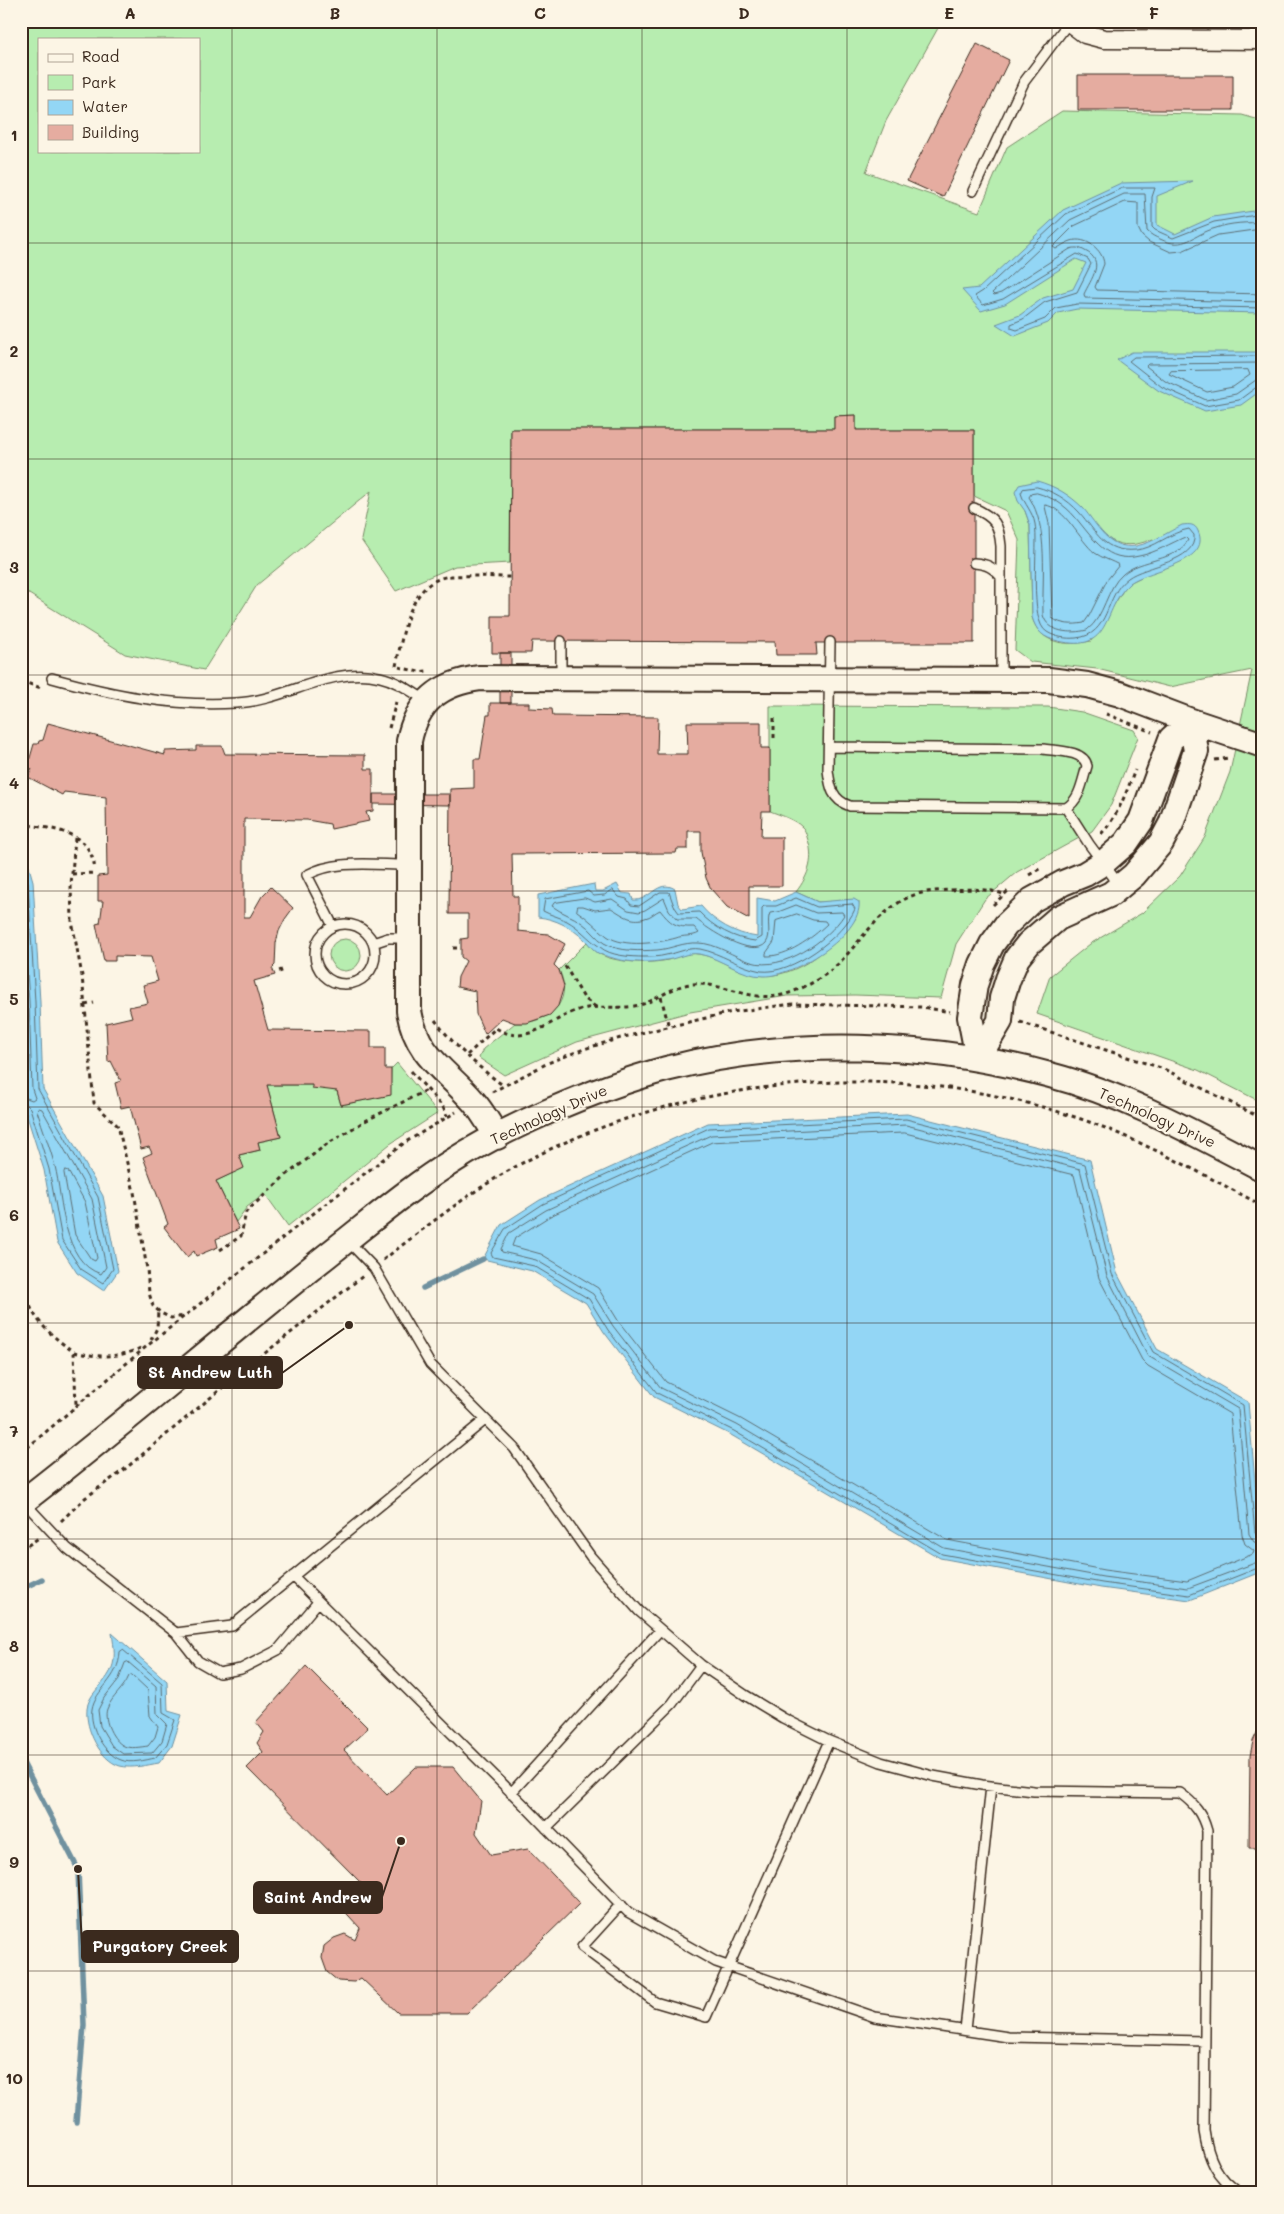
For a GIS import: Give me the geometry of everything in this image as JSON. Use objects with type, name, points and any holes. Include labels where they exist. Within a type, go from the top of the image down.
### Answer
[{"type":"street","points":[[1068,22],[1085,34],[1104,39],[1263,40]]},
{"type":"street","points":[[497,1137],[474,1102],[431,1059],[418,1042],[409,1011],[409,741],[413,724],[421,708],[427,701],[447,687],[463,680],[480,678],[1050,680],[1087,685],[1120,694],[1191,721],[1263,745]]},
{"type":"street","points":[[978,1058],[970,1017],[975,985],[982,964],[992,944],[1006,925],[1032,900],[1062,883],[1085,874],[1117,853],[1134,833],[1141,821],[1171,739],[1191,721]]},
{"type":"street","points":[[978,1058],[1000,1021],[1002,998],[1008,979],[1017,958],[1029,942],[1058,918],[1095,902],[1120,886],[1149,859],[1161,843],[1171,824],[1196,751],[1191,721]]},
{"type":"street","name":"Technology Drive","points":[[22,1502],[347,1240],[453,1161],[522,1123],[594,1092],[667,1069],[744,1054],[822,1048],[899,1049],[978,1058],[1053,1076],[1126,1100],[1197,1134],[1263,1169]]},
{"type":"lane","points":[[973,191],[1024,82],[1068,22]]},
{"type":"lane","points":[[974,508],[995,522],[1000,531],[1002,577],[1001,679]]},
{"type":"lane","points":[[974,563],[985,564],[993,568],[1002,577]]},
{"type":"lane","points":[[561,641],[561,678]]},
{"type":"lane","points":[[829,747],[1043,749],[1068,752],[1081,756],[1086,761],[1087,766],[1074,804],[1066,808],[850,806],[835,798],[830,785],[829,747],[830,642]]},
{"type":"lane","points":[[52,678],[119,696],[156,701],[209,704],[245,703],[275,697],[328,679],[354,674],[380,677],[402,685],[427,701]]},
{"type":"lane","points":[[1066,808],[1120,886]]},
{"type":"lane","points":[[333,926],[307,875],[321,868],[335,865],[410,865]]},
{"type":"lane","points":[[347,924],[356,926],[365,931],[373,943],[375,959],[372,969],[356,983],[346,985],[335,983],[326,978],[320,971],[314,953],[316,943],[321,935],[333,926],[347,924]]},
{"type":"lane","points":[[373,943],[388,938],[409,938]]},
{"type":"lane","points":[[347,1240],[374,1268],[430,1364],[514,1448],[591,1557],[639,1611],[701,1665],[783,1718],[829,1741],[882,1762],[924,1774],[991,1786],[1034,1791],[1180,1793],[1193,1802],[1202,1815],[1207,1831],[1204,2131],[1208,2154],[1219,2174],[1240,2193]]},
{"type":"lane","points":[[176,1633],[232,1626],[485,1420]]},
{"type":"lane","points":[[22,1502],[67,1548],[176,1633],[198,1661],[219,1673],[234,1670],[278,1650],[318,1602]]},
{"type":"lane","points":[[293,1576],[621,1904],[636,1916],[716,1962],[875,2017],[1008,2037],[1204,2041]]},
{"type":"lane","points":[[511,1792],[660,1630]]},
{"type":"lane","points":[[546,1828],[672,1704],[701,1665]]},
{"type":"lane","points":[[621,1904],[582,1947],[655,2002],[706,2017],[829,1741]]},
{"type":"lane","points":[[965,2030],[991,1786]]},
{"type":"path","points":[[427,672],[419,672],[396,666],[408,615],[417,598],[426,587],[450,576],[510,577]]},
{"type":"path","points":[[1100,712],[1160,734]]},
{"type":"path","points":[[774,718],[774,741]]},
{"type":"path","points":[[1211,758],[1216,760],[1228,757],[1237,760]]},
{"type":"path","points":[[21,824],[61,831],[87,845],[95,872],[72,874]]},
{"type":"path","points":[[75,838],[72,874],[72,921],[82,976],[94,1103],[118,1126],[134,1192],[148,1268],[149,1293],[153,1306],[171,1318],[185,1316]]},
{"type":"path","points":[[467,1055],[496,1028],[514,1036],[528,1034],[547,1027],[571,1013],[587,1008],[624,1008],[661,997],[682,986],[693,984],[756,997],[774,997],[806,986],[826,974],[892,907],[911,896],[932,891],[988,889],[1003,894]]},
{"type":"path","points":[[453,948],[461,948]]},
{"type":"path","points":[[565,966],[584,998],[597,1008]]},
{"type":"path","points":[[280,969],[282,975]]},
{"type":"path","points":[[661,997],[669,1027]]},
{"type":"path","points":[[774,997],[774,1006]]},
{"type":"path","points":[[84,1005],[94,1003]]},
{"type":"path","points":[[434,1015],[444,1031],[467,1055],[504,1086]]},
{"type":"path","points":[[1016,1023],[1022,1022],[1164,1069],[1263,1119]]},
{"type":"path","points":[[21,1550],[50,1529],[246,1368],[460,1202],[497,1178],[561,1144],[646,1113],[735,1092],[803,1084],[876,1082],[986,1093],[1100,1126],[1146,1146],[1263,1206]]},
{"type":"path","points":[[220,1250],[241,1236],[246,1212],[259,1198],[327,1144],[365,1120],[427,1090]]},
{"type":"path","points":[[21,1227],[23,1283],[32,1314],[52,1337],[74,1352],[116,1357],[147,1346],[155,1335],[158,1310]]},
{"type":"path","points":[[74,1352],[76,1405]]},
{"type":"green space","points":[[21,21],[942,21],[886,121],[866,172],[979,212],[1007,147],[1062,111],[1242,115],[1263,121],[1263,1103],[1198,1070],[1037,1014],[1050,976],[1090,944],[1142,913],[1180,876],[1205,837],[1230,772],[1252,670],[1170,687],[1097,669],[1031,662],[1015,650],[1019,540],[1006,511],[974,496],[974,430],[856,430],[856,415],[834,416],[834,429],[511,429],[510,563],[455,566],[396,591],[361,540],[371,491],[257,585],[204,670],[125,654],[21,589]],"holes":[[[1083,509],[1104,535],[1120,544],[1129,545],[1153,539],[1145,575],[1131,582],[1124,589],[1091,641],[1064,643],[1048,638],[1041,633],[1032,617],[1030,525],[1025,511]]]},
{"type":"green space","points":[[770,706],[1048,707],[1082,712],[1134,730],[1138,737],[1111,805],[1092,831],[1017,872],[985,899],[956,944],[941,998],[855,995],[787,996],[690,1012],[577,1042],[504,1075],[479,1058],[483,1049],[515,1023],[538,1020],[555,1009],[561,1002],[563,992],[563,982],[559,970],[587,942],[598,953],[622,961],[661,961],[687,954],[704,955],[748,973],[764,976],[779,974],[809,962],[835,941],[856,918],[830,902],[818,902],[796,892],[807,873],[810,852],[805,830],[791,819],[770,811]]},
{"type":"green space","points":[[345,939],[357,943],[361,955],[357,967],[345,971],[333,967],[329,955],[333,943]]},
{"type":"green space","points":[[397,1063],[438,1113],[390,1144],[288,1226],[265,1194],[247,1207],[236,1222],[216,1181],[243,1168],[239,1155],[260,1150],[258,1142],[281,1137],[267,1085],[312,1085],[337,1091],[341,1105],[390,1095],[391,1069]]},
{"type":"water","points":[[1193,181],[1157,196],[1157,225],[1175,234],[1213,217],[1260,210],[1263,216],[1263,313],[1077,309],[1058,313],[1048,323],[1015,336],[996,324],[1020,315],[1043,298],[1073,289],[1086,263],[1076,259],[1005,304],[981,311],[962,290],[979,288],[1063,210],[1121,183]]},
{"type":"water","points":[[1132,352],[1263,352],[1263,389],[1241,405],[1205,411],[1159,391],[1117,360]]},
{"type":"water","points":[[1037,481],[1056,488],[1073,499],[1105,535],[1118,544],[1126,546],[1142,545],[1182,525],[1194,526],[1198,531],[1200,542],[1196,551],[1187,559],[1129,584],[1120,594],[1104,627],[1097,636],[1088,641],[1076,643],[1053,640],[1041,633],[1032,617],[1030,525],[1015,492],[1019,485]]},
{"type":"water","points":[[21,858],[27,860],[33,881],[43,1089],[103,1196],[118,1271],[104,1291],[77,1273],[57,1242],[44,1170],[25,1110],[21,1105]]},
{"type":"water","points":[[594,884],[595,891],[603,891],[617,884],[622,893],[631,894],[633,900],[639,900],[658,888],[669,886],[675,889],[678,904],[682,909],[701,906],[712,917],[726,926],[741,933],[757,937],[757,898],[775,901],[796,892],[818,902],[854,899],[859,902],[857,915],[850,928],[824,952],[791,970],[764,976],[747,973],[699,954],[647,962],[616,959],[598,953],[580,935],[563,924],[538,917],[538,895]]},
{"type":"water","points":[[907,1114],[1090,1160],[1117,1273],[1157,1349],[1248,1402],[1263,1571],[1190,1600],[1101,1588],[940,1558],[731,1435],[654,1397],[604,1332],[586,1303],[532,1271],[483,1259],[501,1225],[540,1200],[708,1123]]},
{"type":"water","points":[[112,1633],[167,1681],[168,1711],[182,1715],[172,1746],[159,1763],[125,1767],[113,1763],[100,1751],[88,1726],[87,1709],[90,1699],[112,1669],[114,1654]]},
{"type":"building","points":[[977,44],[1009,60],[943,197],[907,181]]},
{"type":"building","points":[[1078,75],[1233,75],[1233,110],[1078,110]]},
{"type":"building","points":[[856,415],[856,430],[974,430],[974,643],[816,643],[817,655],[776,655],[775,642],[532,641],[531,653],[492,653],[492,616],[510,616],[511,429],[834,429],[834,416]]},
{"type":"building","points":[[500,653],[511,653],[511,703],[500,703]]},
{"type":"building","points":[[490,703],[529,703],[529,708],[552,709],[553,716],[658,717],[657,754],[688,754],[687,722],[761,722],[761,748],[770,748],[770,811],[762,811],[761,837],[782,837],[782,886],[749,886],[749,919],[727,907],[711,889],[706,878],[701,852],[701,831],[688,831],[688,849],[677,849],[676,853],[512,854],[513,896],[518,896],[518,931],[548,934],[565,944],[554,965],[559,970],[564,986],[558,1006],[550,1015],[527,1023],[515,1023],[502,1018],[485,1034],[476,1014],[475,991],[457,987],[458,977],[466,961],[461,957],[461,939],[468,938],[468,914],[449,914],[450,789],[474,788],[474,759],[480,759],[487,715],[490,715]]},
{"type":"building","points":[[48,723],[165,755],[165,751],[196,750],[196,746],[222,746],[225,754],[365,755],[365,769],[373,769],[373,811],[366,812],[369,821],[331,829],[330,824],[307,820],[244,819],[244,917],[250,917],[262,896],[271,887],[293,908],[279,931],[276,943],[275,965],[272,968],[275,975],[254,981],[268,1030],[371,1031],[371,1048],[385,1048],[385,1069],[391,1069],[391,1095],[341,1105],[337,1091],[312,1088],[312,1085],[267,1085],[281,1137],[258,1142],[260,1150],[239,1155],[244,1168],[216,1181],[239,1229],[216,1239],[218,1247],[196,1256],[194,1251],[187,1257],[164,1227],[168,1224],[143,1157],[152,1153],[149,1147],[141,1149],[130,1106],[121,1108],[115,1083],[121,1081],[111,1061],[108,1062],[106,1023],[132,1017],[129,1007],[148,1003],[143,985],[158,981],[151,957],[115,956],[115,961],[104,961],[96,924],[100,923],[103,901],[98,901],[98,876],[107,875],[106,797],[64,792],[62,795],[28,777],[32,769],[27,768],[34,744],[38,744],[39,741],[43,740]]},
{"type":"building","points":[[373,794],[450,794],[450,805],[373,804]]},
{"type":"building","points":[[306,1666],[368,1728],[344,1750],[387,1795],[416,1767],[453,1767],[481,1801],[476,1833],[491,1855],[528,1849],[580,1903],[467,2013],[398,2013],[361,1978],[354,1982],[338,1981],[327,1972],[322,1958],[324,1946],[334,1938],[345,1934],[355,1940],[360,1928],[337,1903],[361,1883],[247,1768],[263,1752],[257,1743],[264,1732],[256,1722]]},
{"type":"building","points":[[1263,1720],[1263,1848],[1249,1848],[1250,1756],[1253,1741]]},
{"type":"waterway","points":[[423,1288],[483,1259]]},
{"type":"waterway","points":[[21,1589],[42,1579]]},
{"type":"waterway","points":[[21,1759],[78,1869],[84,2025],[76,2122]]},
{"type":"place","name":"St Andrew Luth","points":[[349,1325]]},
{"type":"place","name":"Saint Andrew","points":[[401,1841]]},
{"type":"place","name":"Purgatory Creek","points":[[78,1869]]}]
